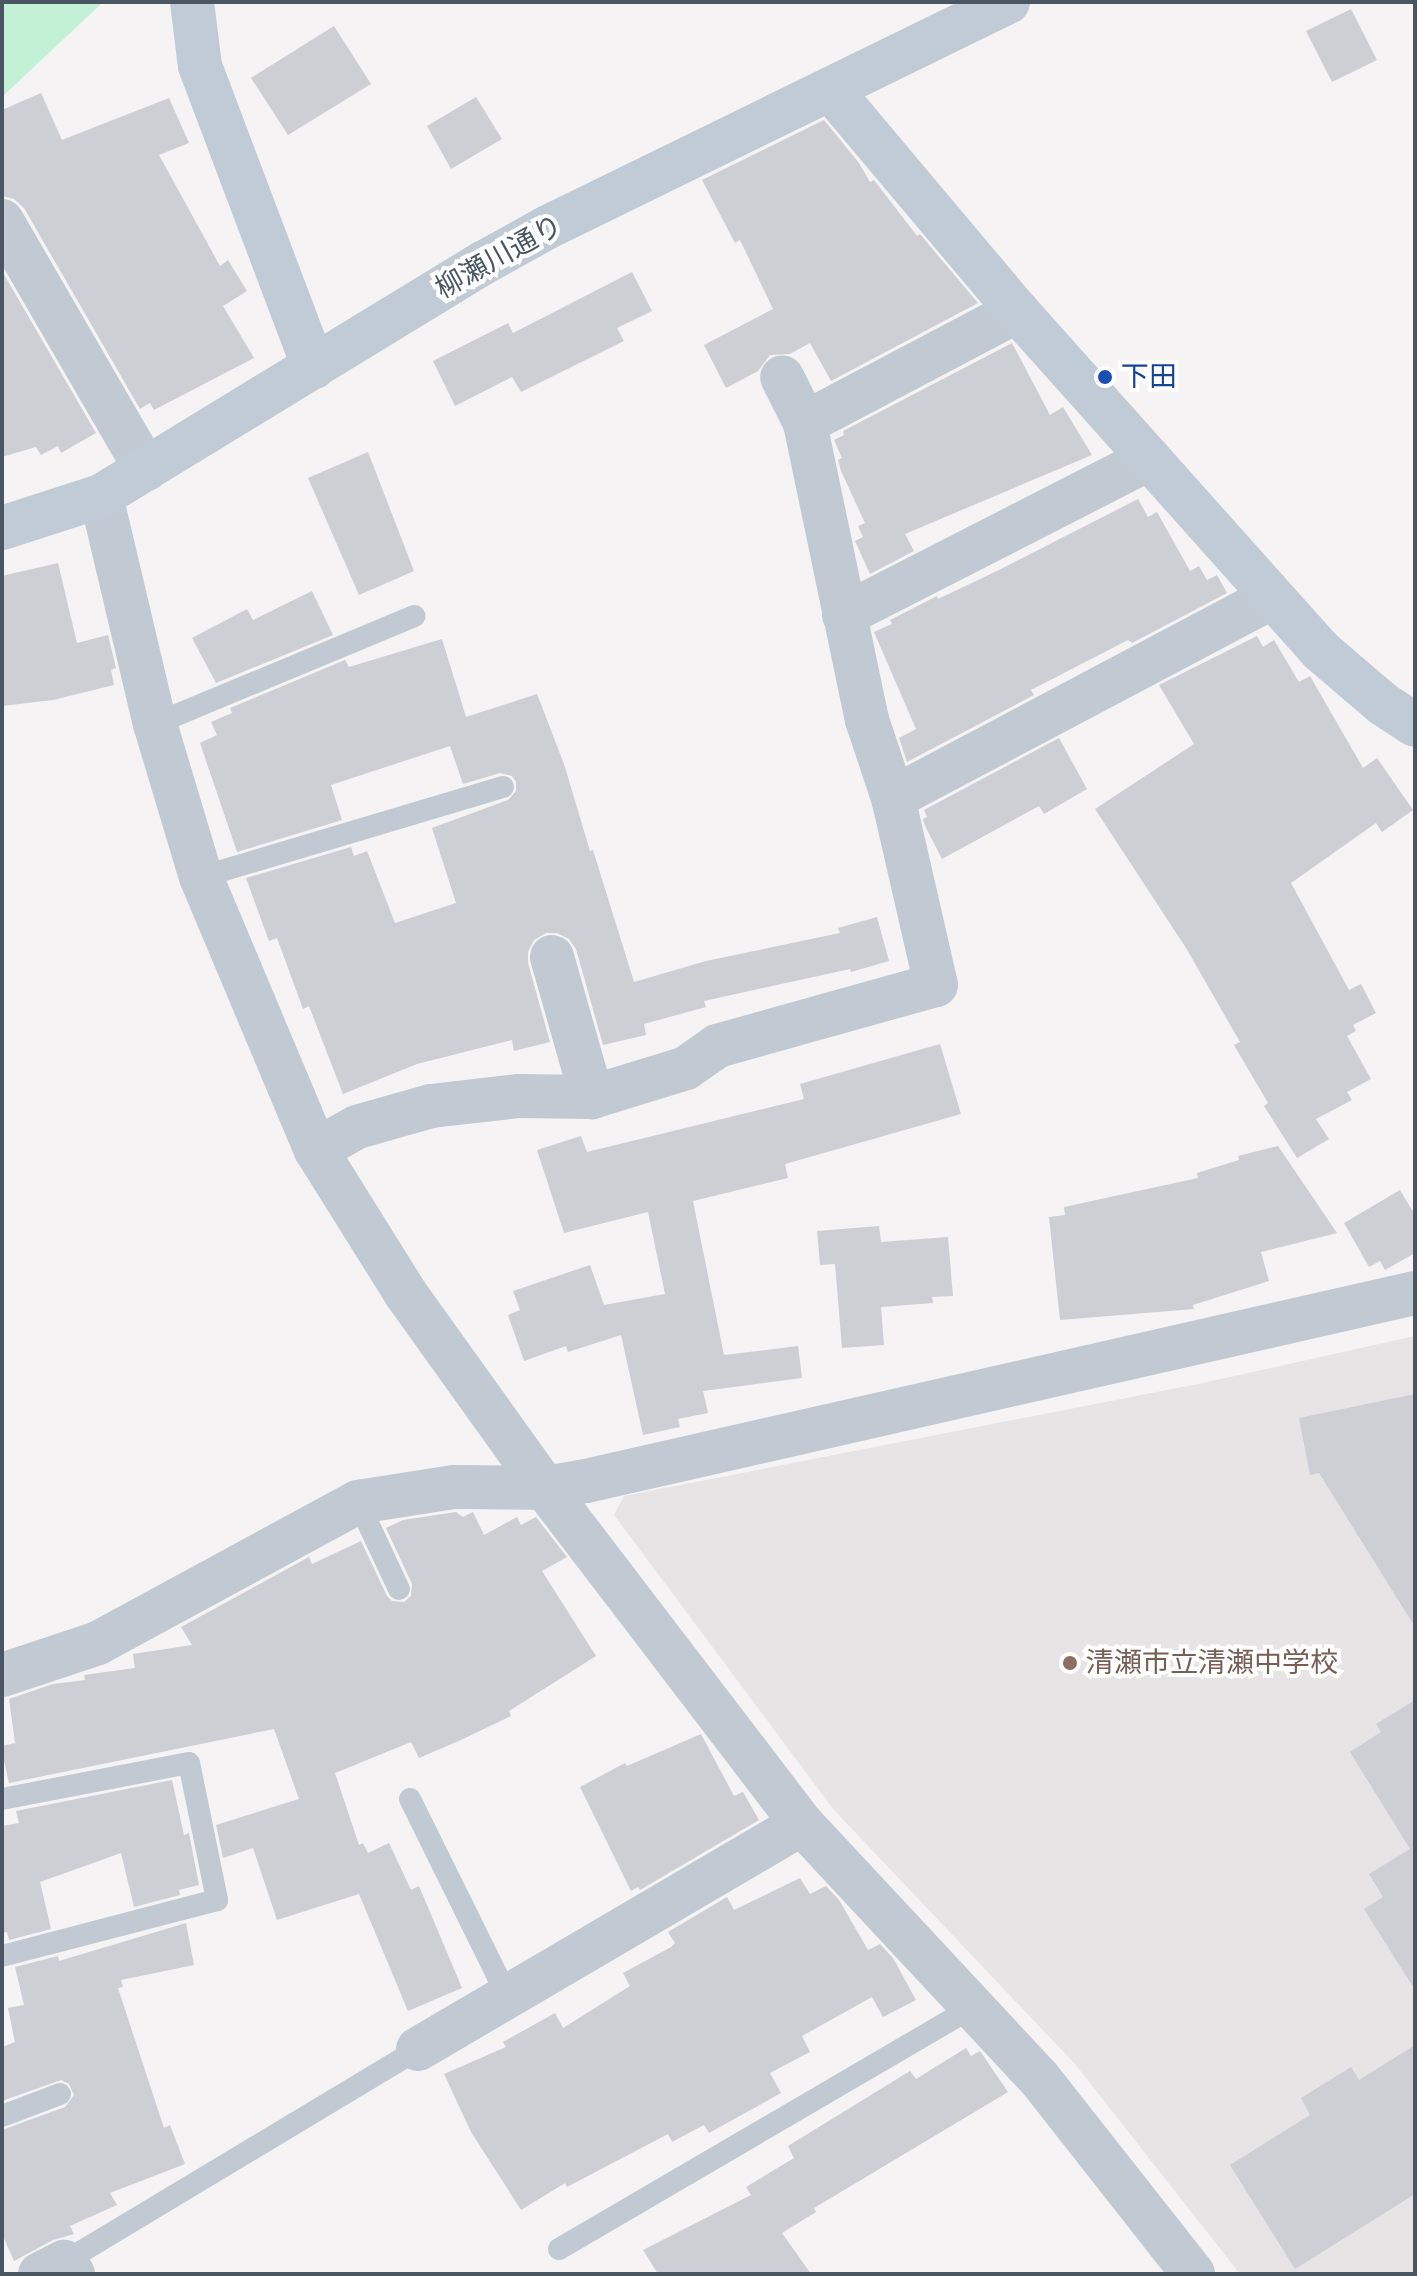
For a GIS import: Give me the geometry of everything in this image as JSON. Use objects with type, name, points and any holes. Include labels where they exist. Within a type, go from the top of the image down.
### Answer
[{"type":"street","points":[[192,2],[204,79],[314,367]]},
{"type":"street","name":"柳瀬川通り","points":[[2,528],[101,496],[548,227],[1008,2]]},
{"type":"street","points":[[830,89],[1017,311],[1321,651],[1383,704],[1415,725]]},
{"type":"street","points":[[2,221],[146,469]]},
{"type":"street","points":[[805,423],[1017,311]]},
{"type":"street","points":[[316,1150],[357,1127],[431,1106],[519,1096],[592,1097],[686,1068],[717,1046],[936,985],[893,798],[867,720],[805,423],[782,377]]},
{"type":"street","points":[[844,615],[1149,459]]},
{"type":"street","points":[[101,496],[155,724],[201,877],[316,1150],[406,1294],[545,1488],[802,1824],[1039,2078],[1193,2274]]},
{"type":"street","points":[[893,798],[1272,597]]},
{"type":"street","points":[[552,957],[592,1097]]},
{"type":"street","points":[[2,1675],[98,1643],[358,1502],[454,1487],[545,1488],[1415,1293]]},
{"type":"street","points":[[418,2049],[802,1824]]},
{"type":"lane","points":[[155,724],[414,616]]},
{"type":"lane","points":[[201,877],[503,787]]},
{"type":"lane","points":[[358,1502],[399,1589]]},
{"type":"lane","points":[[2,1799],[189,1763],[217,1900],[2,1956]]},
{"type":"lane","points":[[410,1799],[507,1995]]},
{"type":"lane","points":[[559,2249],[972,2008]]},
{"type":"lane","points":[[59,2270],[418,2049]]},
{"type":"lane","points":[[2,2116],[60,2094]]},
{"type":"shaded area","name":"清瀬市立清瀬中学校","points":[[1415,1336],[1415,2274],[1240,2274],[1075,2064],[834,1810],[614,1515],[624,1496],[1203,1383]]},
{"type":"green space","points":[[2,2],[103,2],[2,97]]},
{"type":"building","points":[[1351,9],[1377,60],[1332,82],[1306,31]]},
{"type":"building","points":[[334,26],[371,84],[288,135],[251,78]]},
{"type":"building","points":[[41,93],[62,140],[169,98],[189,143],[159,155],[220,266],[228,260],[247,291],[223,306],[254,358],[154,410],[150,403],[140,409],[24,208],[14,199],[2,196],[2,110]]},
{"type":"building","points":[[476,97],[502,139],[451,169],[427,126]]},
{"type":"building","points":[[824,120],[859,163],[870,182],[874,180],[917,236],[920,234],[978,303],[831,381],[810,343],[790,354],[770,355],[758,371],[726,388],[704,345],[773,309],[740,240],[735,243],[702,180]]},
{"type":"building","points":[[2,271],[96,433],[61,453],[58,446],[41,455],[36,447],[2,457]]},
{"type":"building","points":[[632,272],[652,311],[617,328],[624,341],[521,392],[512,377],[455,406],[433,361],[508,323],[513,333]]},
{"type":"building","points":[[1012,343],[1050,415],[1063,407],[1092,455],[905,534],[914,551],[870,574],[855,541],[863,537],[858,526],[865,523],[841,471],[838,460],[842,458],[834,440],[844,435],[843,431]]},
{"type":"building","points":[[368,452],[414,571],[359,595],[308,478]]},
{"type":"building","points":[[1138,499],[1148,517],[1157,512],[1190,571],[1199,566],[1207,580],[1217,575],[1227,593],[1132,643],[1128,640],[1031,690],[1034,695],[907,762],[899,738],[916,729],[874,632],[892,624],[890,620],[937,596],[938,599],[997,571]]},
{"type":"building","points":[[58,563],[77,643],[108,635],[116,668],[111,670],[114,685],[53,700],[2,706],[2,576]]},
{"type":"building","points":[[312,591],[333,635],[216,683],[192,638],[247,609],[253,620]]},
{"type":"building","points":[[1257,636],[1263,647],[1274,640],[1299,682],[1310,676],[1363,768],[1377,758],[1413,810],[1382,832],[1376,823],[1291,883],[1349,990],[1361,984],[1376,1013],[1353,1025],[1356,1031],[1347,1036],[1371,1079],[1347,1092],[1352,1100],[1316,1119],[1329,1139],[1297,1158],[1264,1106],[1268,1103],[1234,1045],[1240,1042],[1186,948],[1095,809],[1194,744],[1159,685]]},
{"type":"building","points":[[442,639],[466,717],[537,694],[564,764],[590,851],[593,850],[634,982],[706,961],[840,933],[838,928],[877,917],[889,961],[851,972],[850,969],[704,1001],[706,1007],[644,1024],[646,1035],[603,1045],[576,949],[569,939],[557,933],[546,933],[534,940],[528,952],[528,963],[550,1042],[514,1051],[512,1040],[417,1064],[343,1094],[309,1006],[303,1009],[277,938],[269,941],[246,878],[351,847],[354,856],[367,851],[395,923],[456,903],[432,828],[508,800],[516,791],[516,782],[512,776],[500,773],[463,784],[450,746],[331,785],[342,820],[237,852],[200,743],[217,735],[211,722],[232,713],[230,708],[345,660],[349,667]]},
{"type":"building","points":[[1059,738],[1087,789],[1044,814],[1039,806],[942,859],[925,826],[923,819],[927,817],[924,810]]},
{"type":"building","points":[[940,1044],[961,1114],[785,1164],[788,1178],[693,1201],[724,1355],[798,1346],[802,1378],[703,1391],[708,1413],[678,1419],[680,1427],[643,1435],[621,1335],[568,1352],[566,1346],[524,1361],[508,1315],[520,1310],[513,1291],[590,1265],[604,1305],[665,1294],[648,1212],[564,1233],[537,1150],[581,1136],[587,1152],[804,1099],[800,1084]]},
{"type":"building","points":[[1278,1146],[1337,1233],[1261,1252],[1269,1281],[1193,1305],[1194,1309],[1060,1320],[1049,1217],[1065,1215],[1064,1207],[1198,1178],[1197,1173],[1239,1160],[1238,1156]]},
{"type":"building","points":[[1400,1190],[1415,1215],[1415,1253],[1385,1270],[1380,1261],[1369,1267],[1344,1223]]},
{"type":"building","points":[[879,1226],[881,1242],[948,1237],[953,1296],[932,1297],[933,1303],[881,1307],[884,1345],[842,1348],[835,1264],[820,1265],[817,1231]]},
{"type":"building","points":[[1415,1394],[1415,1627],[1319,1473],[1310,1475],[1299,1418]]},
{"type":"building","points":[[456,1512],[463,1517],[473,1512],[484,1535],[517,1517],[521,1525],[536,1517],[567,1557],[542,1571],[596,1656],[509,1711],[511,1716],[463,1739],[419,1758],[411,1742],[335,1773],[359,1845],[363,1843],[368,1853],[389,1843],[411,1890],[419,1886],[462,1988],[408,2011],[359,1894],[277,1920],[253,1848],[223,1858],[216,1825],[299,1799],[274,1729],[9,1783],[2,1746],[15,1743],[9,1699],[53,1684],[85,1680],[84,1675],[135,1668],[133,1654],[192,1645],[181,1627],[309,1557],[312,1564],[361,1541],[387,1596],[392,1601],[404,1602],[411,1596],[412,1584],[386,1528],[403,1520]]},
{"type":"building","points":[[1415,1700],[1415,1990],[1364,1909],[1383,1897],[1369,1874],[1410,1849],[1350,1752],[1381,1732],[1376,1724]]},
{"type":"building","points":[[701,1734],[734,1796],[743,1792],[759,1820],[640,1890],[638,1887],[631,1891],[580,1787],[625,1763],[627,1766]]},
{"type":"building","points":[[172,1780],[184,1835],[189,1833],[199,1885],[179,1890],[180,1895],[134,1907],[121,1853],[40,1882],[51,1929],[9,1940],[7,1932],[2,1933],[2,1826],[19,1823],[16,1811]]},
{"type":"building","points":[[800,1878],[810,1894],[826,1886],[839,1900],[868,1950],[880,1944],[893,1958],[916,2000],[883,2017],[872,1997],[802,2036],[810,2052],[770,2073],[781,2093],[709,2133],[704,2125],[672,2142],[668,2134],[567,2187],[565,2183],[521,2210],[471,2132],[444,2074],[506,2047],[503,2042],[555,2013],[563,2028],[630,1986],[623,1973],[671,1947],[675,1943],[668,1932],[727,1897],[734,1910]]},
{"type":"building","points":[[186,1923],[194,1965],[121,1980],[123,1987],[118,1988],[164,2128],[170,2125],[185,2164],[110,2193],[117,2205],[70,2226],[74,2234],[53,2240],[14,2261],[2,2234],[2,2130],[65,2107],[74,2095],[69,2084],[61,2080],[2,2101],[2,2047],[15,2042],[8,2008],[24,2005],[15,1967],[58,1956],[59,1961]]},
{"type":"building","points":[[1415,2045],[1415,2194],[1295,2269],[1230,2165],[1310,2115],[1301,2098],[1351,2067],[1359,2080]]},
{"type":"building","points":[[966,2048],[971,2056],[980,2051],[1008,2092],[814,2208],[816,2212],[782,2233],[811,2274],[658,2274],[643,2250],[751,2195],[746,2187],[794,2158],[788,2146],[910,2071],[916,2079]]},
{"type":"place","name":"下田","points":[[1105,377]]},
{"type":"place","name":"清瀬市立清瀬中学校","points":[[1070,1663]]}]
